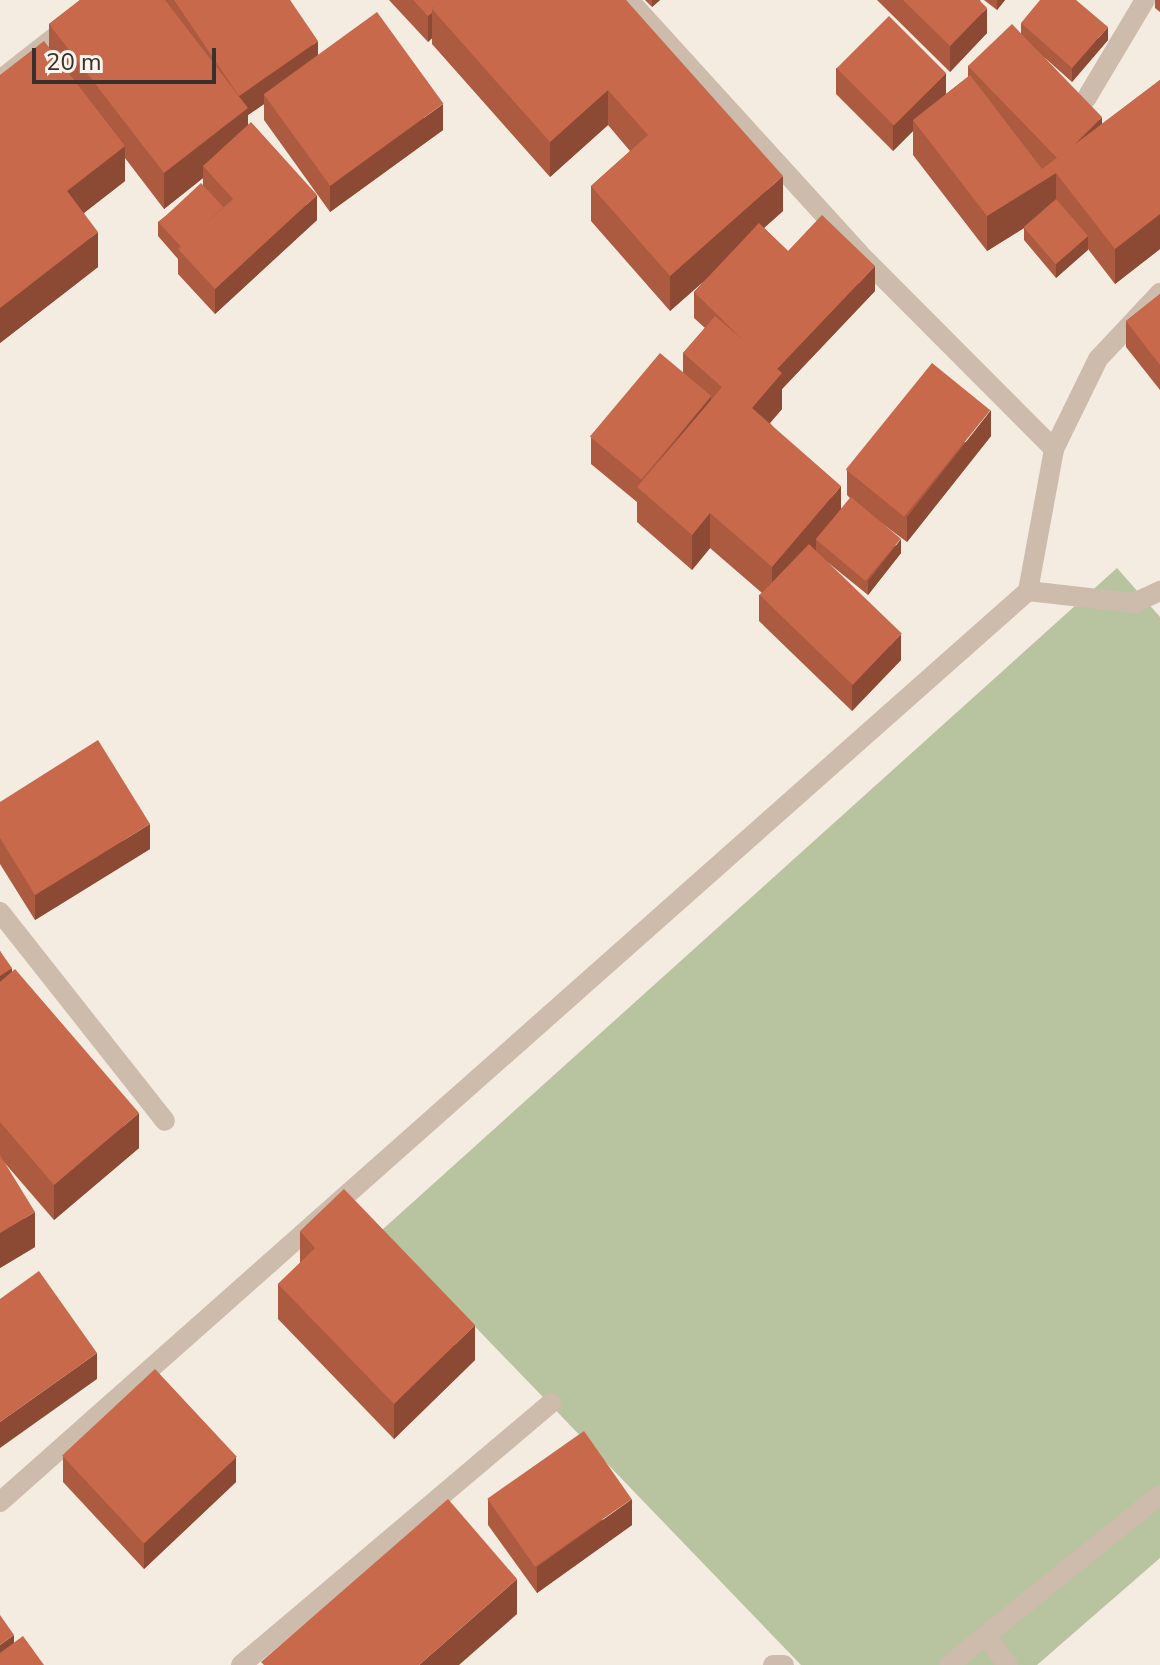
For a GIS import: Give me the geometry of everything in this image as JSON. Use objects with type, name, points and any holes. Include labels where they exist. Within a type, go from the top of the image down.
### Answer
[{"type":"street","points":[[0,80],[102,0]]},
{"type":"street","points":[[629,0],[859,253],[1054,449]]},
{"type":"street","points":[[1086,99],[1145,0]]},
{"type":"street","points":[[0,1502],[1028,591],[1054,449],[1098,359],[1160,293]]},
{"type":"street","points":[[1028,591],[1134,603],[1160,591]]},
{"type":"street","points":[[0,912],[165,1121]]},
{"type":"street","points":[[241,1665],[551,1403]]},
{"type":"street","points":[[949,1665],[1160,1495]]},
{"type":"street","points":[[986,1635],[1008,1665]]},
{"type":"street","points":[[773,1665],[784,1665]]},
{"type":"green space","points":[[1117,568],[1160,617],[1160,1558],[1037,1665],[801,1665],[382,1230]]},
{"type":"building","points":[[80,0],[165,0],[248,108],[164,173],[49,24]]},
{"type":"building","points":[[174,0],[290,0],[318,41],[239,96]]},
{"type":"building","points":[[413,0],[442,0],[428,16]]},
{"type":"building","points":[[442,0],[626,0],[783,176],[670,276],[591,186],[648,135],[608,90],[550,142],[432,9]]},
{"type":"building","points":[[903,0],[979,0],[987,8],[950,46]]},
{"type":"building","points":[[1040,0],[1076,0],[1108,27],[1072,68],[1021,23]]},
{"type":"building","points":[[377,12],[443,103],[330,186],[264,94]]},
{"type":"building","points":[[889,16],[946,73],[894,126],[837,68]]},
{"type":"building","points":[[1012,24],[1102,117],[1057,158],[968,66]]},
{"type":"building","points":[[44,41],[125,146],[67,191],[98,232],[0,308],[0,75]]},
{"type":"building","points":[[970,75],[1042,169],[1160,80],[1160,214],[1115,249],[1056,173],[987,216],[913,120]]},
{"type":"building","points":[[251,122],[317,195],[215,289],[178,249],[233,199],[203,166]]},
{"type":"building","points":[[201,183],[224,207],[181,247],[159,223]]},
{"type":"building","points":[[1056,199],[1088,236],[1056,264],[1024,227]]},
{"type":"building","points":[[822,215],[875,266],[777,369],[694,292],[759,223],[788,251]]},
{"type":"building","points":[[1160,294],[1160,365],[1126,321]]},
{"type":"building","points":[[715,316],[782,373],[752,408],[841,486],[772,567],[710,513],[692,535],[637,487],[722,387],[683,353]]},
{"type":"building","points":[[660,353],[711,396],[641,480],[590,436]]},
{"type":"building","points":[[932,363],[990,410],[904,517],[846,469]]},
{"type":"building","points":[[851,497],[901,539],[865,581],[816,539]]},
{"type":"building","points":[[809,544],[902,634],[852,685],[760,595]]},
{"type":"building","points":[[98,740],[150,824],[35,895],[0,838],[0,802]]},
{"type":"building","points":[[0,951],[12,968],[0,976]]},
{"type":"building","points":[[15,969],[139,1113],[54,1185],[0,1122],[0,982]]},
{"type":"building","points":[[0,1155],[35,1212],[0,1233]]},
{"type":"building","points":[[344,1189],[475,1325],[394,1404],[278,1284],[315,1248],[300,1231]]},
{"type":"building","points":[[39,1271],[97,1353],[0,1422],[0,1299]]},
{"type":"building","points":[[155,1369],[237,1457],[144,1543],[62,1456]]},
{"type":"building","points":[[584,1431],[632,1499],[535,1567],[487,1499]]},
{"type":"building","points":[[448,1499],[517,1579],[419,1665],[264,1665],[261,1662]]},
{"type":"building","points":[[0,1615],[14,1635],[0,1645]]},
{"type":"building","points":[[23,1636],[44,1665],[0,1665],[0,1653]]}]
